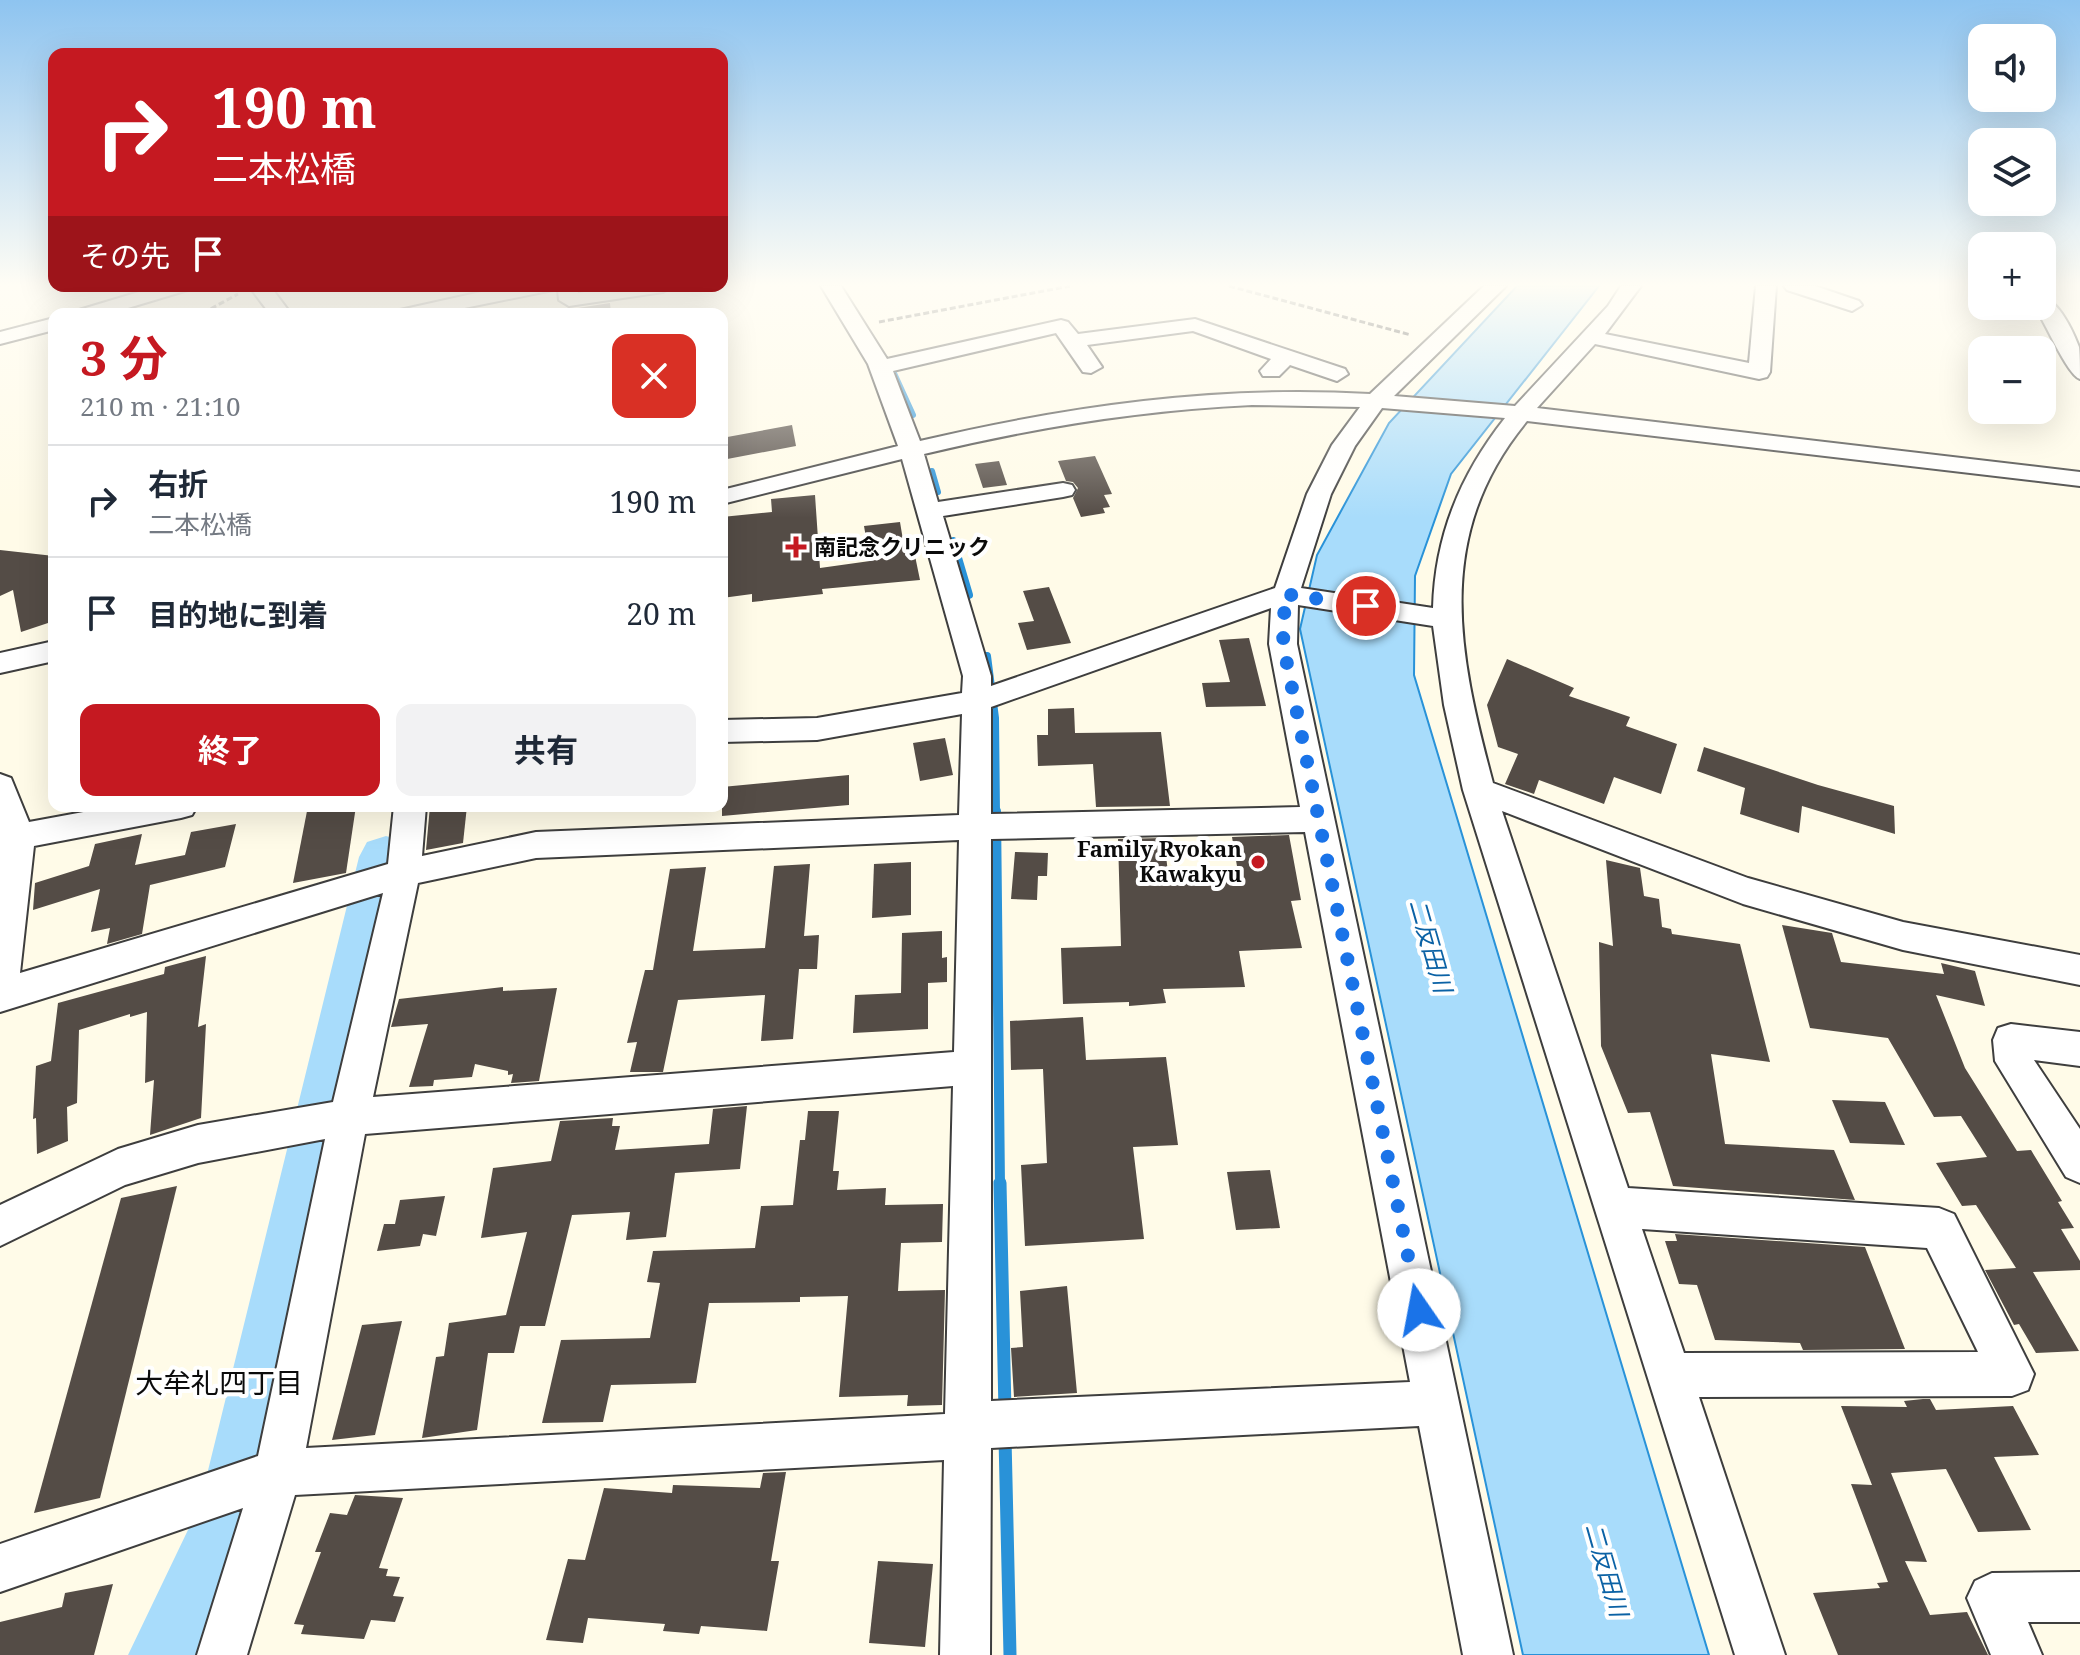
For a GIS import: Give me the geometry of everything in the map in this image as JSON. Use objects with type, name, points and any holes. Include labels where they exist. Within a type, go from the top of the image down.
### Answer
[{"type":"street","points":[[878,363],[903,423],[977,676],[991,697],[989,827],[973,1067],[991,1428],[965,1655]]},
{"type":"street","points":[[880,367],[897,363]]},
{"type":"street","points":[[1088,363],[1091,367]]},
{"type":"street","points":[[1274,397],[1270,377],[1272,369],[1279,363]]},
{"type":"street","points":[[1305,363],[1337,374]]},
{"type":"street","points":[[1417,363],[1377,400],[1344,445],[1319,494],[1294,576],[1285,594],[1283,644],[1488,1655]]},
{"type":"street","points":[[1568,363],[1489,456],[1468,493],[1447,567],[1446,619],[1450,674],[1479,790],[1760,1655]]},
{"type":"street","points":[[1717,363],[1759,372],[1760,363]]},
{"type":"street","points":[[728,496],[1061,417],[1162,404],[1274,397],[1377,400],[1523,413],[2080,479]]},
{"type":"street","points":[[928,511],[1063,490]]},
{"type":"street","points":[[728,731],[817,729],[991,697],[1285,594],[1446,619]]},
{"type":"street","points":[[0,663],[48,652]]},
{"type":"street","points":[[0,786],[9,838],[0,995],[389,878],[536,845],[989,827],[1319,819]]},
{"type":"street","points":[[1479,790],[1743,890],[1903,936],[2080,970]]},
{"type":"street","points":[[9,838],[149,812]]},
{"type":"street","points":[[222,1655],[253,1481],[389,878],[408,812]]},
{"type":"street","points":[[2080,1049],[2011,1040],[2014,1061],[2080,1164]]},
{"type":"street","points":[[0,1226],[118,1168],[198,1144],[334,1120],[973,1067]]},
{"type":"street","points":[[1614,1207],[1939,1228],[2012,1374],[1667,1375]]},
{"type":"street","points":[[0,1568],[253,1481],[991,1428],[1438,1403]]},
{"type":"street","points":[[2017,1655],[1992,1598],[2080,1597]]},
{"type":"water","name":"二反田川","points":[[1445,363],[1538,363],[1451,474],[1415,576],[1414,675],[1709,1655],[1523,1655],[1300,629],[1317,555],[1389,423]]},
{"type":"building","points":[[792,425],[796,446],[728,459],[728,437]]},
{"type":"building","points":[[1095,456],[1112,494],[1104,495],[1110,507],[1103,508],[1105,513],[1081,517],[1073,498],[1078,488],[1073,482],[1066,481],[1058,461]]},
{"type":"building","points":[[999,461],[1007,485],[983,488],[975,464]]},
{"type":"building","points":[[815,495],[820,568],[870,561],[864,526],[900,522],[905,552],[914,551],[920,580],[822,589],[823,594],[752,602],[752,594],[728,597],[728,516],[772,512],[771,499]]},
{"type":"building","points":[[0,550],[48,555],[48,623],[21,632],[13,590],[0,596]]},
{"type":"building","points":[[1049,587],[1071,643],[1027,650],[1018,623],[1034,621],[1023,591]]},
{"type":"building","points":[[1249,638],[1266,706],[1206,707],[1202,683],[1230,682],[1219,640]]},
{"type":"building","points":[[1507,659],[1574,688],[1569,696],[1630,717],[1626,726],[1677,744],[1661,794],[1614,777],[1604,804],[1539,780],[1534,794],[1505,784],[1518,754],[1498,747],[1487,705]]},
{"type":"building","points":[[1074,708],[1075,733],[1161,732],[1170,806],[1096,807],[1093,764],[1038,766],[1037,735],[1048,735],[1048,709]]},
{"type":"building","points":[[945,738],[953,775],[920,781],[913,743]]},
{"type":"building","points":[[1704,747],[1818,785],[1894,806],[1895,834],[1802,806],[1799,833],[1740,814],[1745,788],[1697,771]]},
{"type":"building","points":[[849,775],[849,805],[722,816],[722,812],[728,812],[728,786]]},
{"type":"building","points":[[307,812],[355,812],[346,873],[293,883]]},
{"type":"building","points":[[429,812],[466,812],[463,843],[426,850]]},
{"type":"building","points":[[236,824],[225,867],[150,885],[142,934],[107,944],[110,928],[91,932],[100,889],[33,910],[35,883],[89,866],[95,844],[142,834],[135,865],[185,855],[191,832]]},
{"type":"building","points":[[1289,835],[1301,900],[1291,901],[1302,948],[1239,951],[1245,987],[1163,989],[1166,1003],[1129,1006],[1129,1002],[1063,1004],[1061,948],[1121,946],[1118,839],[1164,838],[1168,873],[1238,872],[1232,837]]},
{"type":"building","points":[[1015,852],[1048,853],[1047,876],[1038,876],[1037,900],[1011,899]]},
{"type":"building","points":[[1606,860],[1640,868],[1644,896],[1659,899],[1662,927],[1671,929],[1672,934],[1740,944],[1770,1062],[1711,1054],[1725,1144],[1834,1150],[1855,1200],[1673,1186],[1650,1112],[1628,1113],[1601,1046],[1599,942],[1613,946]]},
{"type":"building","points":[[911,862],[911,915],[872,918],[874,864]]},
{"type":"building","points":[[810,864],[804,936],[819,935],[817,969],[799,969],[793,1039],[761,1041],[765,995],[678,1000],[663,1072],[630,1072],[637,1042],[627,1043],[645,970],[653,970],[670,869],[706,867],[693,951],[765,948],[774,866]]},
{"type":"building","points":[[1782,925],[1832,933],[1841,962],[1944,974],[1941,963],[1975,971],[1985,1006],[1936,995],[1965,1068],[2017,1151],[2031,1150],[2062,1201],[2058,1202],[2074,1228],[2061,1229],[2080,1261],[2080,1270],[2033,1272],[2079,1351],[2036,1353],[2019,1324],[2014,1325],[1985,1270],[2016,1268],[1976,1205],[1962,1206],[1936,1163],[1987,1157],[1961,1116],[1934,1117],[1888,1038],[1810,1028]]},
{"type":"building","points":[[942,931],[942,958],[947,957],[947,982],[928,983],[928,1029],[853,1033],[855,995],[901,993],[902,933]]},
{"type":"building","points":[[206,956],[198,1027],[206,1024],[201,1118],[150,1135],[154,1080],[145,1083],[147,1012],[130,1017],[130,1014],[79,1030],[77,1103],[67,1107],[68,1141],[37,1154],[36,1118],[33,1119],[36,1066],[51,1061],[58,1003],[164,974],[165,967]]},
{"type":"building","points":[[503,987],[503,991],[557,988],[539,1081],[511,1083],[513,1074],[508,1075],[508,1071],[475,1064],[472,1077],[434,1080],[433,1086],[409,1087],[428,1024],[391,1027],[399,999]]},
{"type":"building","points":[[1083,1017],[1086,1060],[1166,1057],[1178,1145],[1133,1147],[1144,1239],[1025,1246],[1021,1165],[1047,1163],[1043,1069],[1011,1070],[1010,1021]]},
{"type":"building","points":[[1832,1100],[1885,1102],[1905,1145],[1850,1143]]},
{"type":"building","points":[[747,1106],[740,1169],[675,1173],[666,1237],[626,1240],[630,1212],[572,1215],[545,1326],[520,1326],[514,1353],[488,1353],[477,1430],[422,1438],[436,1357],[444,1356],[449,1323],[506,1315],[527,1232],[481,1238],[493,1168],[551,1161],[560,1121],[613,1118],[612,1126],[620,1126],[615,1150],[709,1144],[713,1109]]},
{"type":"building","points":[[808,1111],[839,1111],[833,1171],[839,1171],[837,1190],[886,1188],[885,1205],[943,1204],[942,1242],[901,1243],[898,1291],[945,1290],[942,1405],[907,1406],[908,1395],[839,1397],[848,1296],[800,1297],[800,1302],[709,1303],[696,1383],[611,1385],[603,1422],[542,1423],[561,1340],[650,1338],[660,1283],[647,1282],[653,1251],[755,1248],[761,1206],[793,1205],[800,1140],[805,1140]]},
{"type":"building","points":[[1270,1170],[1280,1228],[1236,1230],[1227,1172]]},
{"type":"building","points":[[177,1186],[100,1498],[34,1513],[121,1198]]},
{"type":"building","points":[[445,1196],[436,1236],[423,1234],[420,1246],[377,1251],[384,1224],[395,1224],[400,1200]]},
{"type":"building","points":[[1675,1234],[1865,1247],[1905,1349],[1803,1350],[1800,1343],[1715,1340],[1697,1285],[1679,1284],[1665,1241],[1677,1241]]},
{"type":"building","points":[[1067,1286],[1077,1393],[1014,1397],[1011,1348],[1023,1347],[1020,1291]]},
{"type":"building","points":[[402,1321],[375,1435],[332,1440],[362,1325]]},
{"type":"building","points":[[1930,1399],[1936,1410],[2013,1406],[2039,1455],[1994,1457],[2031,1530],[1978,1532],[1946,1469],[1891,1473],[1927,1562],[1905,1561],[1930,1615],[1967,1612],[1988,1655],[1838,1655],[1813,1593],[1880,1588],[1877,1583],[1888,1582],[1851,1484],[1872,1485],[1841,1406],[1907,1407],[1904,1401]]},
{"type":"building","points":[[786,1472],[771,1561],[779,1561],[767,1631],[701,1626],[699,1634],[663,1631],[665,1624],[588,1618],[583,1643],[546,1640],[568,1559],[585,1560],[604,1488],[672,1493],[673,1485],[760,1488],[763,1473]]},
{"type":"building","points":[[355,1495],[403,1498],[379,1568],[388,1569],[386,1576],[400,1577],[393,1596],[404,1597],[395,1622],[371,1620],[364,1639],[301,1634],[304,1625],[294,1624],[321,1552],[315,1552],[330,1513],[347,1515]]},
{"type":"building","points":[[878,1561],[933,1564],[925,1647],[869,1643]]},
{"type":"building","points":[[113,1584],[94,1655],[0,1655],[0,1622],[62,1607],[65,1593]]},
{"type":"waterway","points":[[893,371],[913,415]]},
{"type":"waterway","points":[[932,471],[938,492]]},
{"type":"waterway","points":[[953,541],[969,595]]},
{"type":"waterway","points":[[987,656],[995,718],[996,813]]},
{"type":"waterway","points":[[996,811],[1000,1185]]},
{"type":"waterway","points":[[169,1655],[235,1516],[386,857]]},
{"type":"waterway","points":[[1000,1183],[1005,1411]]},
{"type":"waterway","points":[[1005,1438],[1010,1655]]},
{"type":"place","name":"南記念クリニック","points":[[796,547]]},
{"type":"place","name":"Family Ryokan Kawakyu","points":[[1258,862]]},
{"type":"district","name":"大牟礼四丁目","points":[[219,1383]]},
{"type":"route","points":[[1366,606],[1285,594],[1283,644],[1419,1310]]}]
